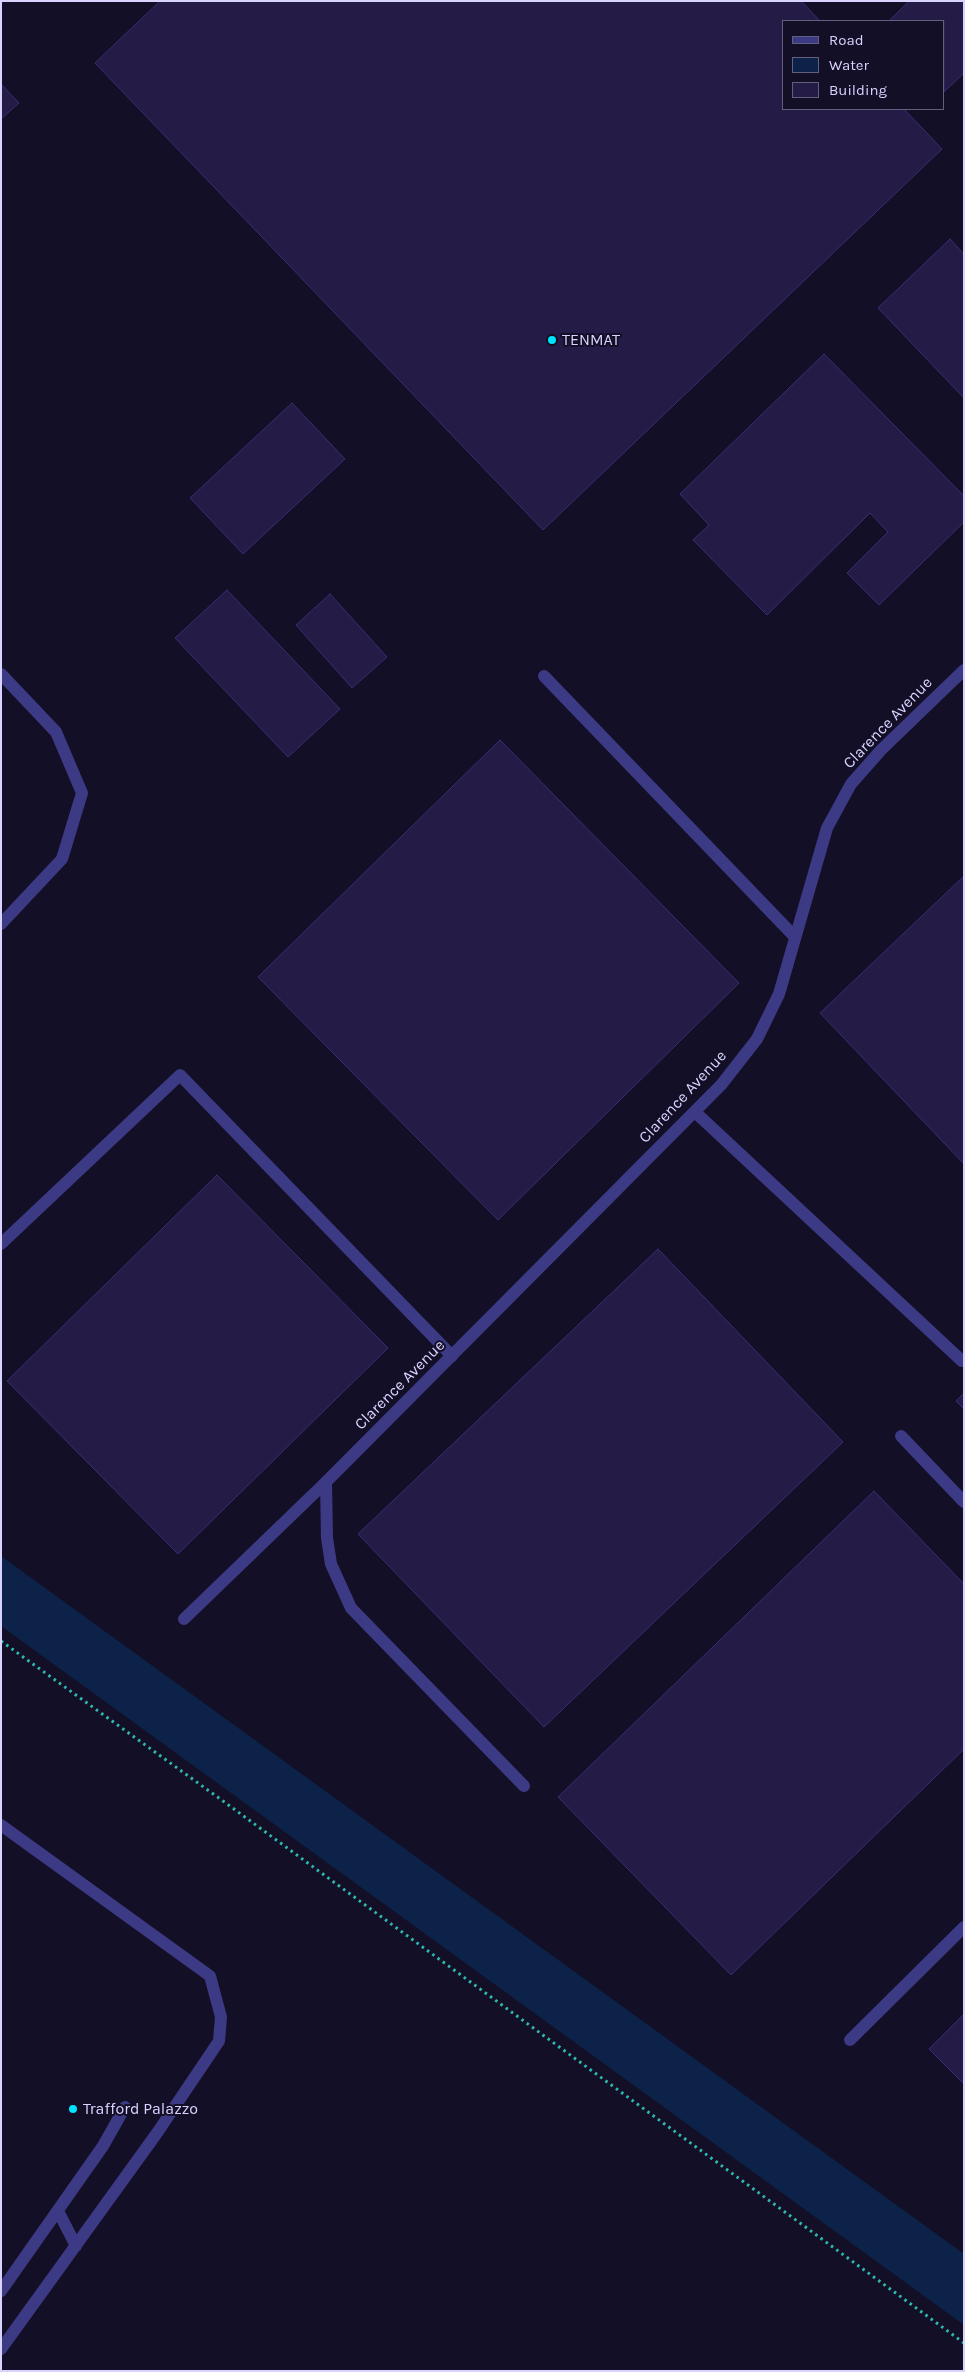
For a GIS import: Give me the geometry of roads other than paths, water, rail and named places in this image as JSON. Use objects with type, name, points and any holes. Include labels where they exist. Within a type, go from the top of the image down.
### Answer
[{"type":"street","name":"Clarence Avenue","points":[[184,1618],[326,1482],[721,1085],[757,1038],[779,994],[826,828],[851,784],[881,750],[964,670]]},
{"type":"street","points":[[1,674],[56,732],[82,793],[62,859],[1,924]]},
{"type":"street","points":[[544,676],[794,936]]},
{"type":"street","points":[[1,1244],[180,1075],[452,1356]]},
{"type":"street","points":[[695,1112],[962,1361]]},
{"type":"street","points":[[901,1436],[964,1502]]},
{"type":"street","points":[[326,1482],[327,1538],[332,1564],[351,1608],[524,1786]]},
{"type":"street","points":[[1,1825],[210,1976],[221,2017],[219,2041],[157,2133],[1,2349]]},
{"type":"street","points":[[850,2040],[964,1927]]},
{"type":"street","points":[[1,2291],[103,2146],[125,2107]]},
{"type":"street","points":[[58,2211],[76,2246]]},
{"type":"water","points":[[1,1556],[964,2254],[964,2325],[1,1626]]},
{"type":"place","name":"TENMAT","points":[[552,340]]},
{"type":"place","name":"Trafford Palazzo","points":[[73,2109]]}]
